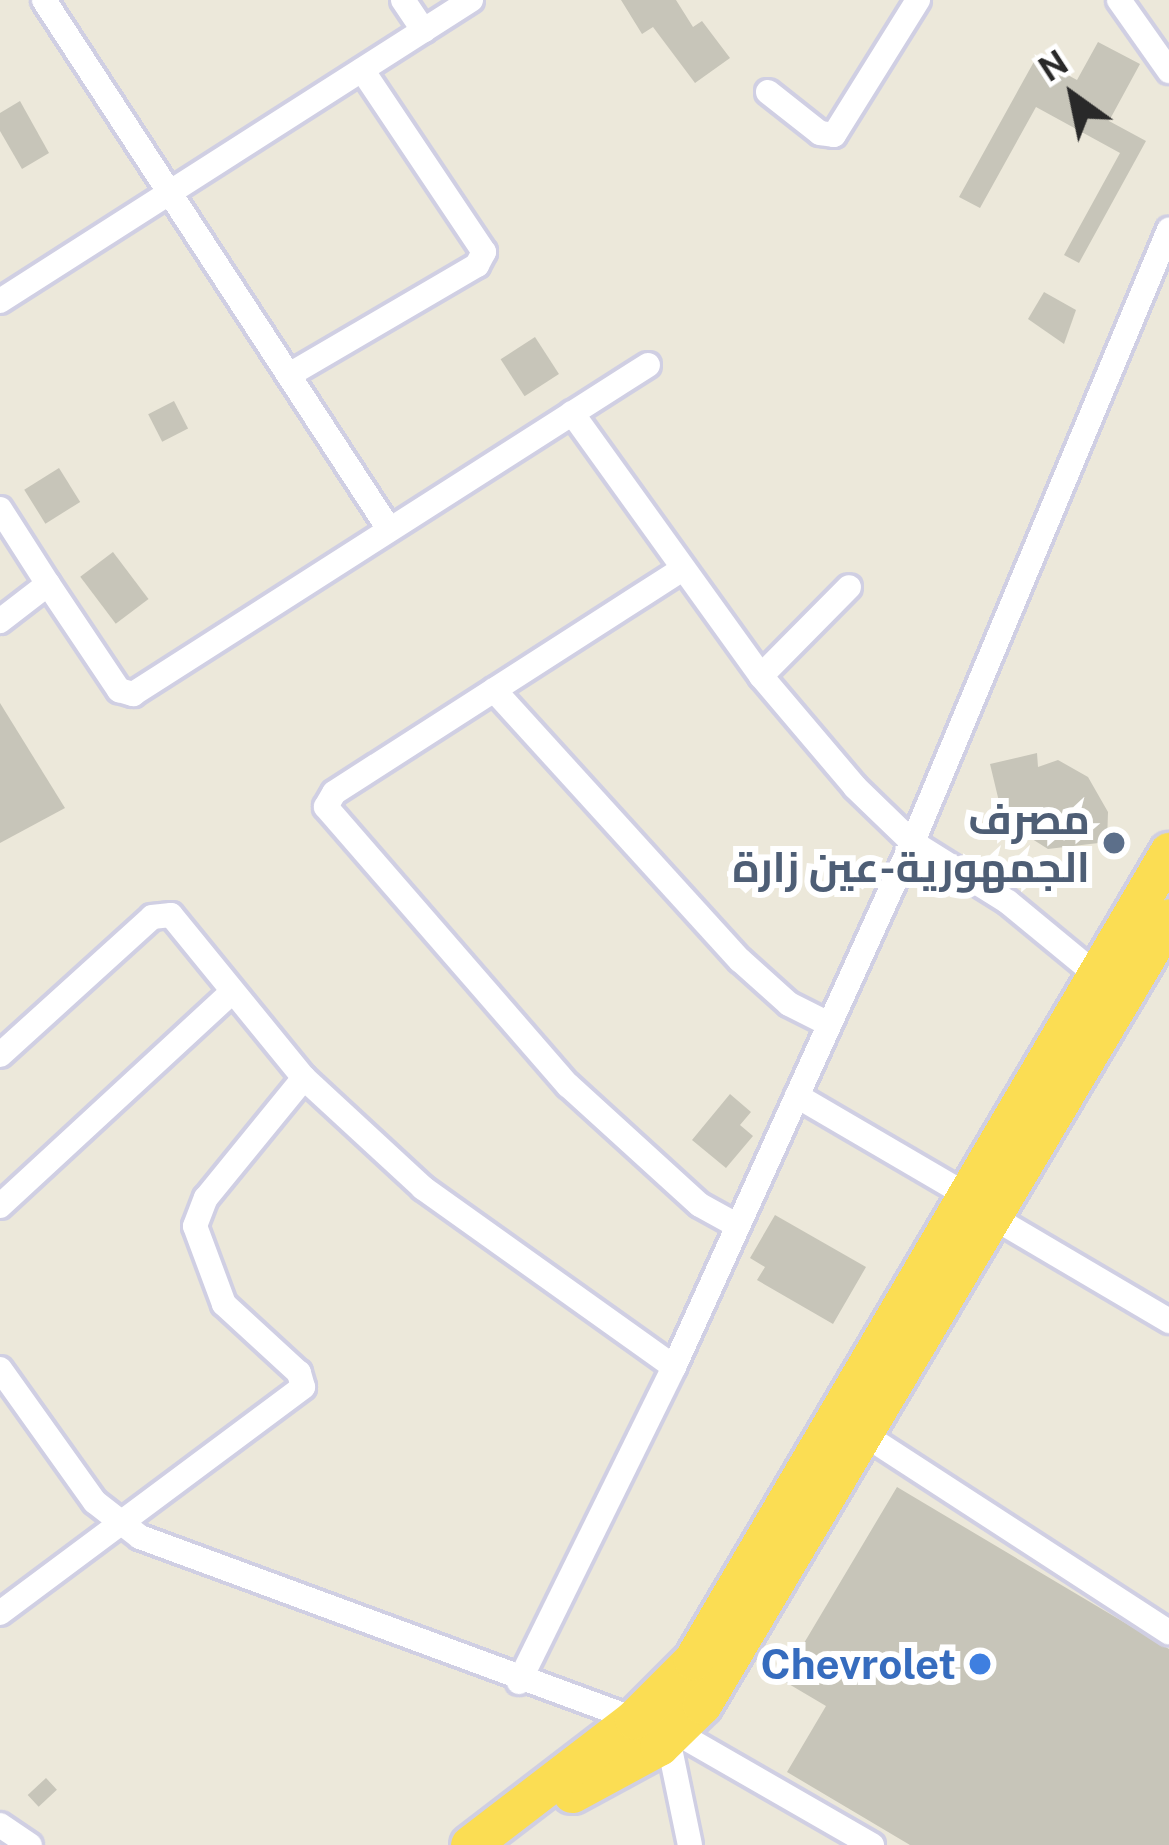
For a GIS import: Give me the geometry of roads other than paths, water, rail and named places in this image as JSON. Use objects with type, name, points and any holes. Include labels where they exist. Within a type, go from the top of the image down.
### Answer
[{"type":"highway","points":[[499,1845],[579,1788],[672,1736],[712,1689],[862,1433],[980,1207],[1107,984],[1169,852]]},
{"type":"highway","points":[[1107,984],[1169,918]]},
{"type":"highway","points":[[470,1845],[634,1719],[708,1636],[980,1207]]},
{"type":"street","points":[[44,0],[389,530]]},
{"type":"street","points":[[404,0],[424,31]]},
{"type":"street","points":[[0,301],[471,0]]},
{"type":"street","points":[[768,92],[820,133],[834,135],[918,0]]},
{"type":"street","points":[[1119,0],[1169,71]]},
{"type":"street","points":[[289,375],[477,266],[484,252],[362,70]]},
{"type":"street","points":[[518,1682],[674,1367],[912,842],[1169,230]]},
{"type":"street","points":[[0,509],[119,690],[133,694],[648,365]]},
{"type":"street","points":[[572,413],[761,676],[912,842],[1008,902],[1107,984]]},
{"type":"street","points":[[681,569],[334,793],[327,814],[568,1085],[700,1204],[738,1226]]},
{"type":"street","points":[[0,621],[48,584]]},
{"type":"street","points":[[761,676],[849,587]]},
{"type":"street","points":[[494,690],[740,960],[789,1004],[829,1024]]},
{"type":"street","points":[[0,1055],[160,913],[178,922],[304,1078],[423,1188],[674,1367]]},
{"type":"street","points":[[0,1206],[232,992]]},
{"type":"street","points":[[0,1613],[303,1387],[299,1373],[224,1304],[195,1226],[206,1198],[304,1078]]},
{"type":"street","points":[[797,1096],[1169,1321]]},
{"type":"street","points":[[0,1369],[68,1468],[120,1523],[176,1556],[518,1682],[634,1719]]},
{"type":"street","points":[[862,1433],[1169,1632]]},
{"type":"street","points":[[672,1736],[690,1845]]},
{"type":"street","points":[[672,1736],[872,1845]]},
{"type":"street","points":[[0,1825],[30,1845]]},
{"type":"place","name":"مصرف الجمهورية-عين زارة","points":[[1114,843]]},
{"type":"place","name":"Chevrolet","points":[[980,1664]]}]
